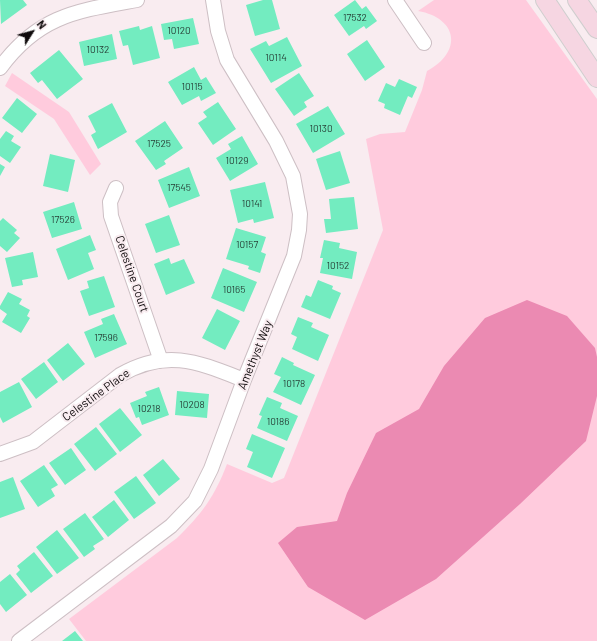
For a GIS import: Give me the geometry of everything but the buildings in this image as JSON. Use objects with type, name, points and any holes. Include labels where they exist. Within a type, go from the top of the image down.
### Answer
[{"type":"main road","points":[[545,0],[597,78]]},
{"type":"main road","points":[[577,0],[597,29]]},
{"type":"street","points":[[0,68],[18,45],[54,21],[89,9],[137,0]]},
{"type":"street","name":"Amethyst Way","points":[[19,641],[171,526],[195,501],[211,469],[244,380],[294,256],[299,230],[299,207],[293,176],[284,155],[227,60],[218,31],[213,0]]},
{"type":"street","points":[[395,0],[424,43]]},
{"type":"street","name":"Celestine Court","points":[[116,188],[110,202],[111,216],[161,361]]},
{"type":"street","name":"Celestine Place","points":[[0,454],[32,442],[120,375],[136,367],[161,361],[192,361],[244,380]]},
{"type":"shaded area","points":[[434,0],[526,0],[597,99],[597,641],[86,641],[69,619],[177,538],[200,513],[218,486],[227,464],[272,483],[284,478],[383,230],[366,139],[380,134],[405,132],[422,90],[427,71],[439,63],[451,46],[451,36],[448,28],[441,21],[431,15],[418,11]]},
{"type":"shaded area","points":[[12,73],[69,112],[101,164],[90,175],[54,119],[5,86]]},
{"type":"shaded area","points":[[527,300],[567,316],[595,348],[597,357],[597,396],[586,441],[520,504],[436,579],[365,620],[308,587],[278,543],[297,527],[337,521],[347,493],[376,433],[419,409],[444,366],[485,318]]}]
